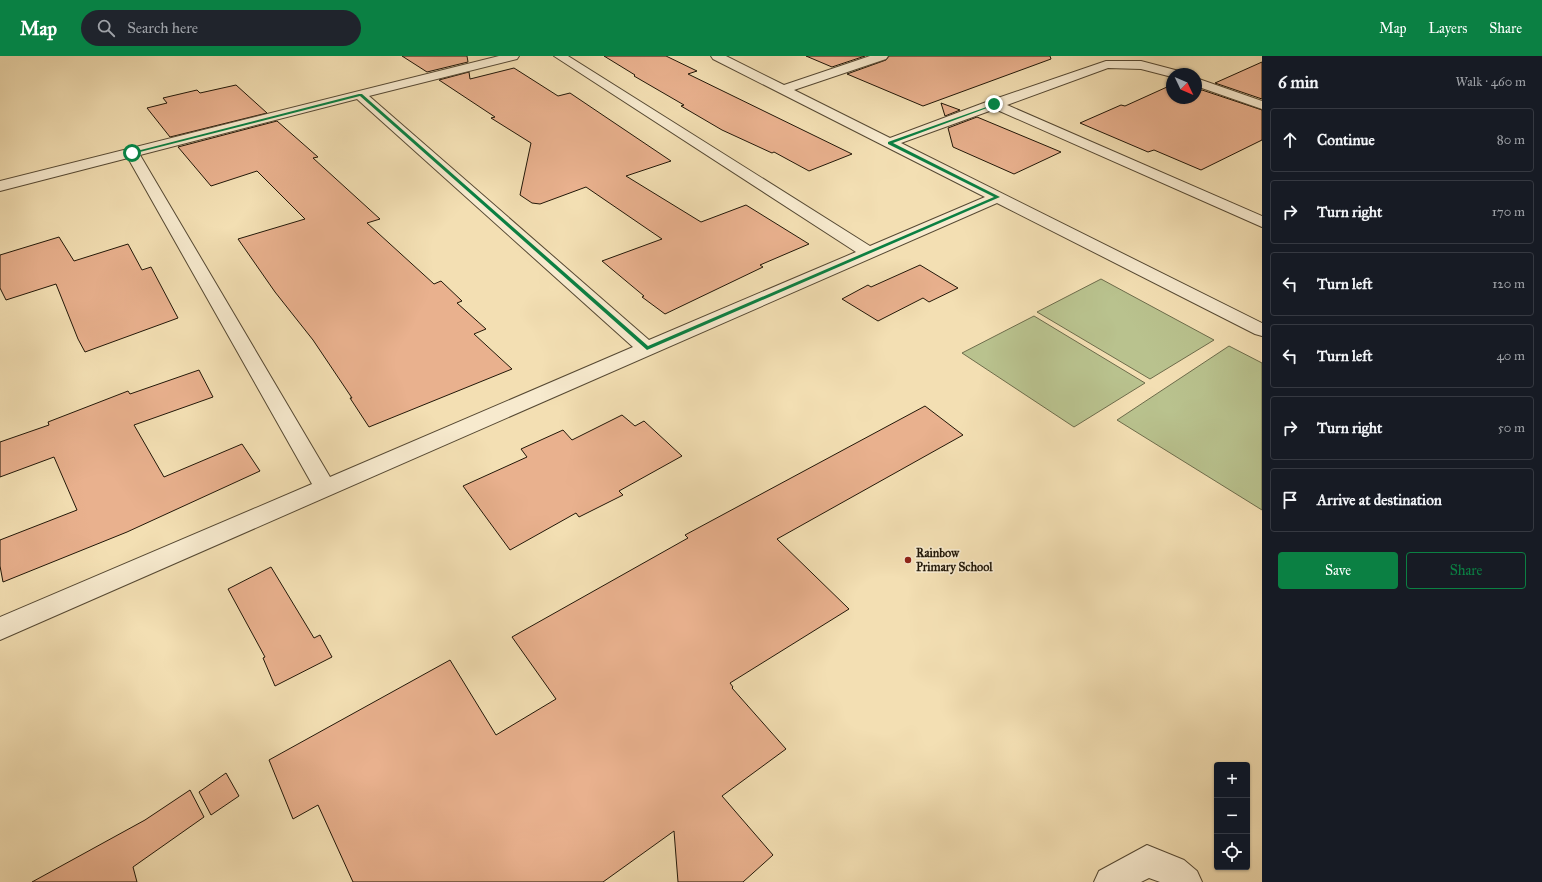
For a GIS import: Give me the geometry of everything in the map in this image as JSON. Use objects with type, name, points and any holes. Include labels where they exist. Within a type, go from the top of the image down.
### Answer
[{"type":"street","points":[[0,186],[513,56]]},
{"type":"street","points":[[560,56],[869,253]]},
{"type":"street","points":[[717,56],[1262,330]]},
{"type":"street","points":[[783,89],[880,56]]},
{"type":"street","points":[[889,143],[1106,64],[1134,63],[1148,65],[1166,71]]},
{"type":"street","points":[[1202,84],[1262,105]]},
{"type":"street","points":[[360,95],[647,349]]},
{"type":"street","points":[[994,104],[1262,222]]},
{"type":"street","points":[[132,153],[324,488]]},
{"type":"street","points":[[0,629],[998,197]]},
{"type":"street","points":[[1110,882],[1147,861],[1173,871],[1186,882]]},
{"type":"green space","points":[[1101,279],[1214,340],[1150,379],[1037,312]]},
{"type":"green space","points":[[1034,316],[1145,383],[1074,427],[962,353]]},
{"type":"green space","points":[[1229,346],[1262,363],[1262,510],[1117,420]]},
{"type":"building","points":[[402,56],[467,56],[468,62],[427,72]]},
{"type":"building","points":[[604,56],[666,56],[697,71],[688,74],[852,154],[809,171],[774,152],[772,153],[722,130],[681,106],[684,105],[634,76],[635,75]]},
{"type":"building","points":[[806,56],[865,56],[832,67]]},
{"type":"building","points":[[889,56],[1050,56],[1051,59],[923,106],[847,74],[886,60]]},
{"type":"building","points":[[1262,62],[1262,99],[1215,83]]},
{"type":"building","points":[[514,68],[558,96],[570,93],[671,161],[626,176],[701,222],[746,205],[809,244],[760,265],[763,267],[665,314],[642,297],[644,296],[602,261],[662,239],[586,187],[540,204],[532,203],[520,195],[531,143],[491,118],[495,117],[439,80],[469,72],[470,79]]},
{"type":"building","points":[[236,85],[267,113],[170,137],[147,108],[167,103],[163,98],[197,90],[200,93]]},
{"type":"building","points":[[1166,87],[1166,104],[1202,104],[1202,90],[1262,110],[1262,140],[1201,170],[1154,150],[1148,152],[1080,123],[1121,105],[1125,106]]},
{"type":"building","points":[[941,103],[960,110],[945,116]]},
{"type":"building","points":[[977,117],[1061,152],[1014,174],[953,147],[948,128]]},
{"type":"building","points":[[277,121],[318,157],[313,158],[380,219],[367,223],[434,284],[441,281],[462,301],[457,303],[486,329],[474,334],[512,369],[369,427],[350,398],[352,398],[313,340],[275,292],[238,239],[305,219],[257,171],[211,186],[178,147]]},
{"type":"building","points":[[59,237],[74,261],[128,244],[142,270],[151,267],[178,318],[85,352],[78,339],[56,284],[6,300],[0,288],[0,255]]},
{"type":"building","points":[[920,265],[958,288],[929,302],[923,298],[878,321],[842,299],[868,285],[871,287]]},
{"type":"building","points":[[199,370],[213,397],[134,425],[164,477],[242,444],[260,471],[127,532],[3,582],[0,566],[0,540],[77,510],[54,457],[0,477],[0,442],[49,425],[48,422],[128,391],[130,394]]},
{"type":"building","points":[[925,406],[963,435],[777,539],[849,609],[730,683],[733,687],[732,688],[786,749],[722,796],[773,855],[743,882],[678,882],[674,831],[603,882],[353,882],[318,805],[293,819],[269,760],[450,660],[496,735],[556,699],[512,637],[688,538],[685,535]]},
{"type":"building","points":[[622,415],[635,426],[644,421],[682,456],[619,491],[623,495],[579,517],[576,513],[510,550],[463,486],[527,457],[521,449],[563,430],[572,440]]},
{"type":"building","points":[[271,567],[314,638],[320,635],[332,657],[275,686],[263,658],[265,657],[228,589]]},
{"type":"building","points":[[226,773],[239,796],[211,815],[199,792]]},
{"type":"building","points":[[190,790],[204,817],[133,867],[137,882],[32,882],[145,820]]},
{"type":"place","name":"Rainbow Primary School","points":[[908,560]]},
{"type":"route","points":[[132,153],[360,95],[647,349],[998,197],[889,143],[994,104]]}]
